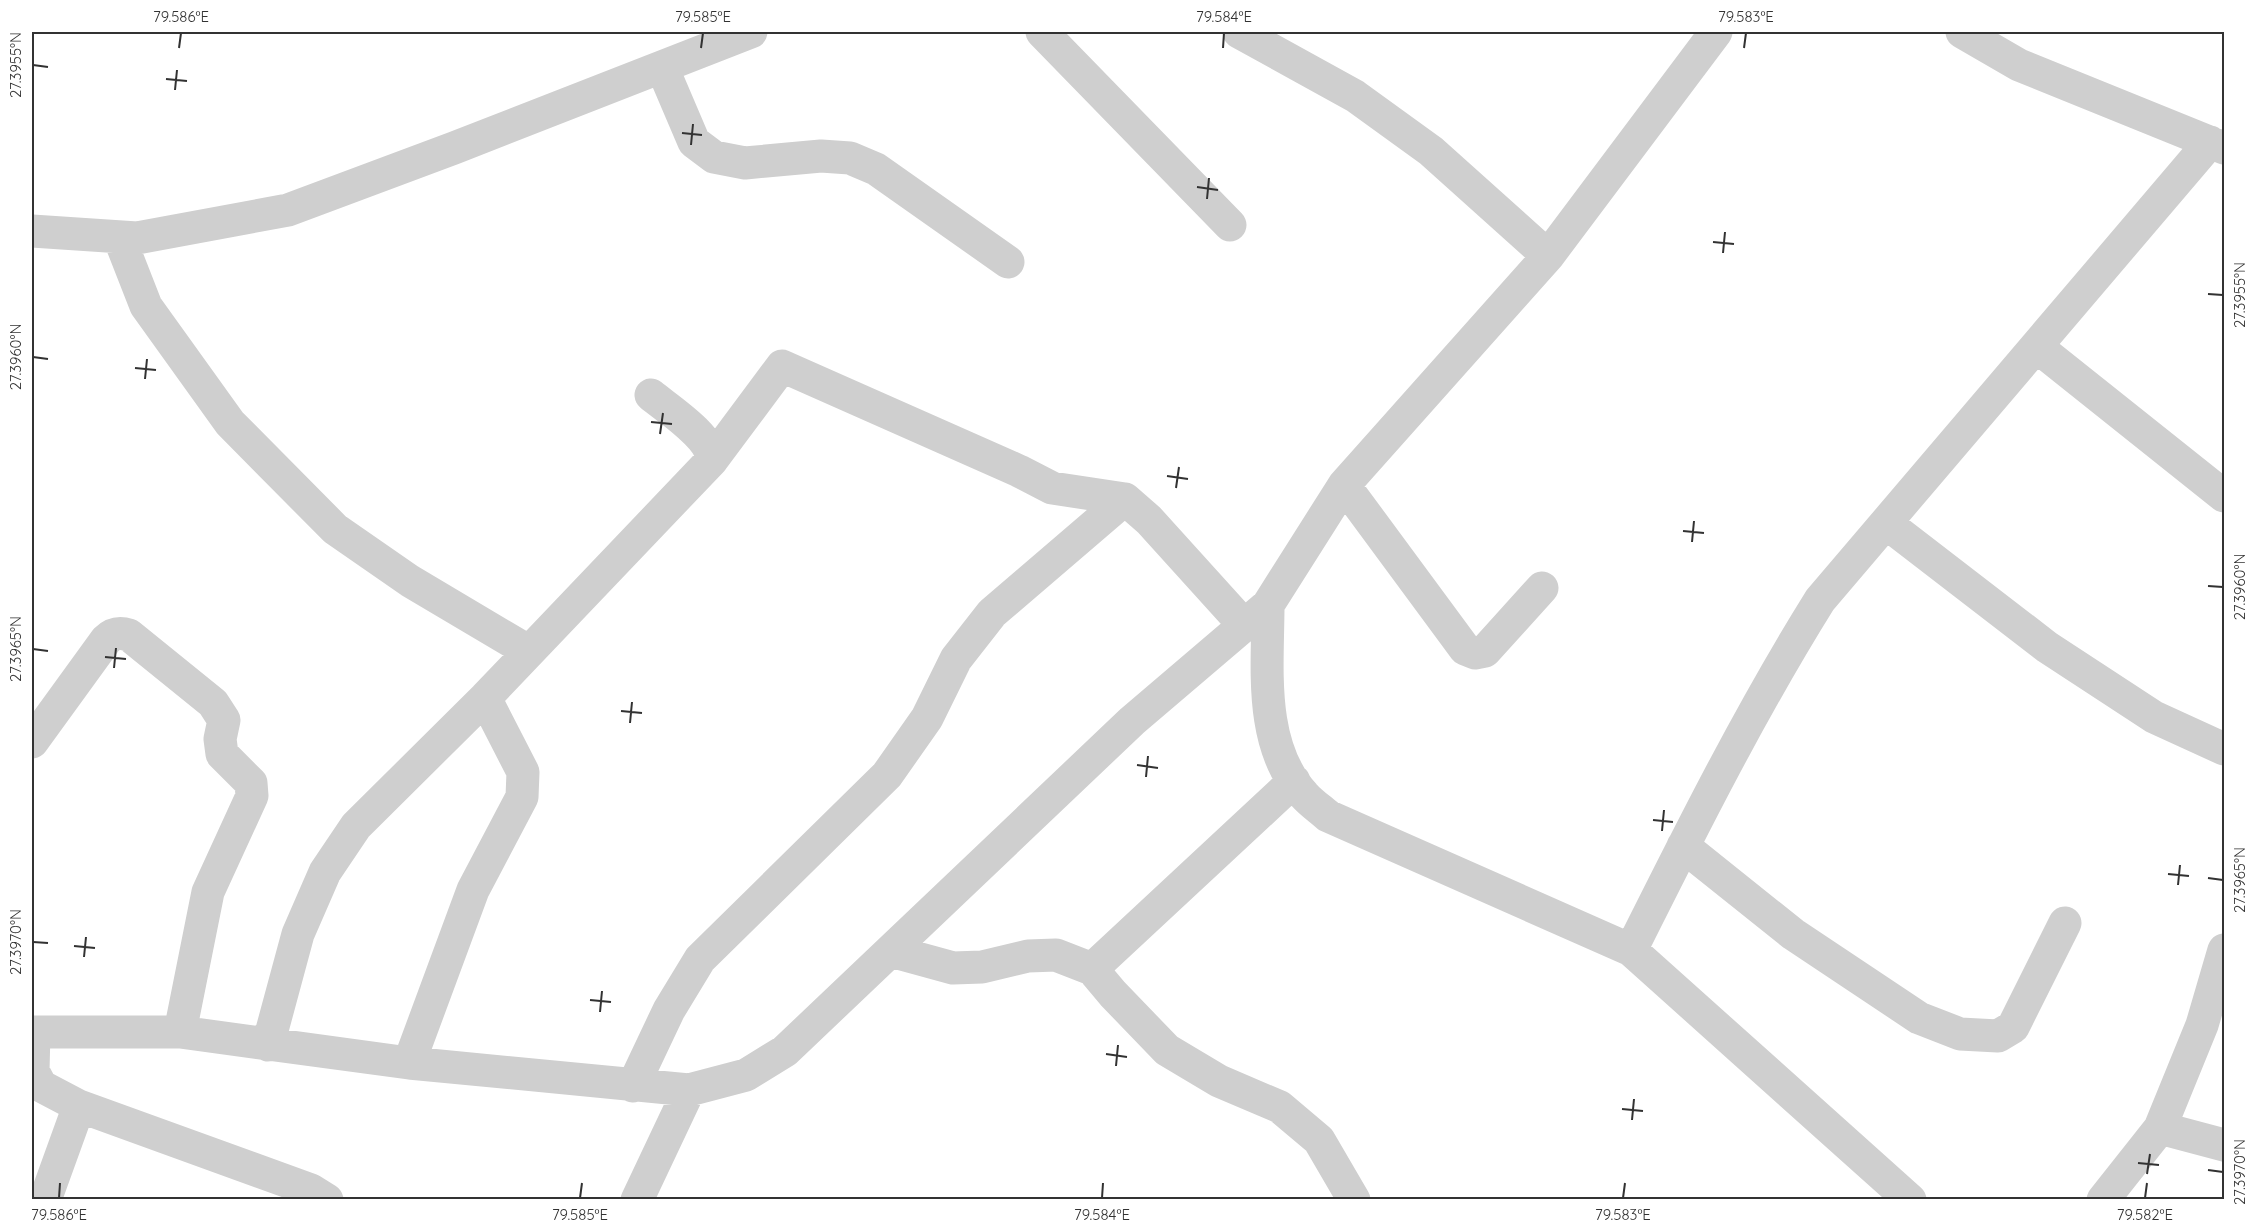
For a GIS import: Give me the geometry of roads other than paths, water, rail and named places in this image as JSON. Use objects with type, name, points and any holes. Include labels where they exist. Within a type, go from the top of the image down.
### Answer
[{"type":"street","points":[[32,231],[137,238],[288,210],[751,32]]},
{"type":"street","points":[[1042,32],[1230,225]]},
{"type":"street","points":[[1239,32],[1355,96],[1431,151],[1548,256]]},
{"type":"street","points":[[327,1200],[289,1182],[79,1106],[41,1086],[33,1071],[33,1032],[180,1032],[409,1063],[689,1090],[746,1075],[785,1051],[1132,720],[1256,615],[1344,485],[1548,256],[1716,32]]},
{"type":"street","points":[[1631,950],[1683,846],[1820,600],[2037,347],[2217,145],[2019,65],[1962,32]]},
{"type":"street","points":[[662,67],[694,142],[714,157],[745,163],[821,156],[850,158],[876,169],[1008,262]]},
{"type":"street","points":[[119,237],[146,306],[230,423],[335,529],[410,581],[528,651]]},
{"type":"street","points":[[2037,347],[2224,496]]},
{"type":"street","points":[[268,1045],[298,934],[326,872],[356,826],[485,698],[712,460],[782,366],[1019,471],[1052,488],[1125,499],[1256,615],[1274,740],[1282,763],[1303,795],[1328,816],[1631,950],[1910,1200]]},
{"type":"street","points":[[651,395],[705,441],[712,451],[712,460]]},
{"type":"street","points":[[1344,485],[1465,649],[1475,653],[1485,651],[1542,588]]},
{"type":"street","points":[[633,1086],[669,1010],[700,959],[887,775],[927,718],[956,659],[992,613],[1125,499]]},
{"type":"street","points":[[1886,523],[2047,647],[2154,717],[2224,749]]},
{"type":"street","points":[[32,742],[106,639],[112,634],[120,633],[129,636],[213,703],[224,720],[220,739],[222,754],[251,783],[252,796],[208,892],[180,1032]]},
{"type":"street","points":[[409,1063],[473,890],[522,797],[523,772],[485,698]]},
{"type":"street","points":[[1092,969],[1294,781]]},
{"type":"street","points":[[1683,846],[1793,934],[1919,1018],[1960,1034],[1998,1036],[2013,1027],[2065,922]]},
{"type":"street","points":[[2103,1200],[2160,1128],[2202,1025],[2224,950]]},
{"type":"street","points":[[891,951],[953,968],[982,967],[1028,956],[1056,955],[1092,969],[1167,1050],[1219,1082],[1280,1107],[1319,1140],[1354,1200]]},
{"type":"street","points":[[637,1200],[689,1090]]},
{"type":"street","points":[[45,1200],[79,1106]]},
{"type":"street","points":[[2160,1128],[2224,1145]]}]
